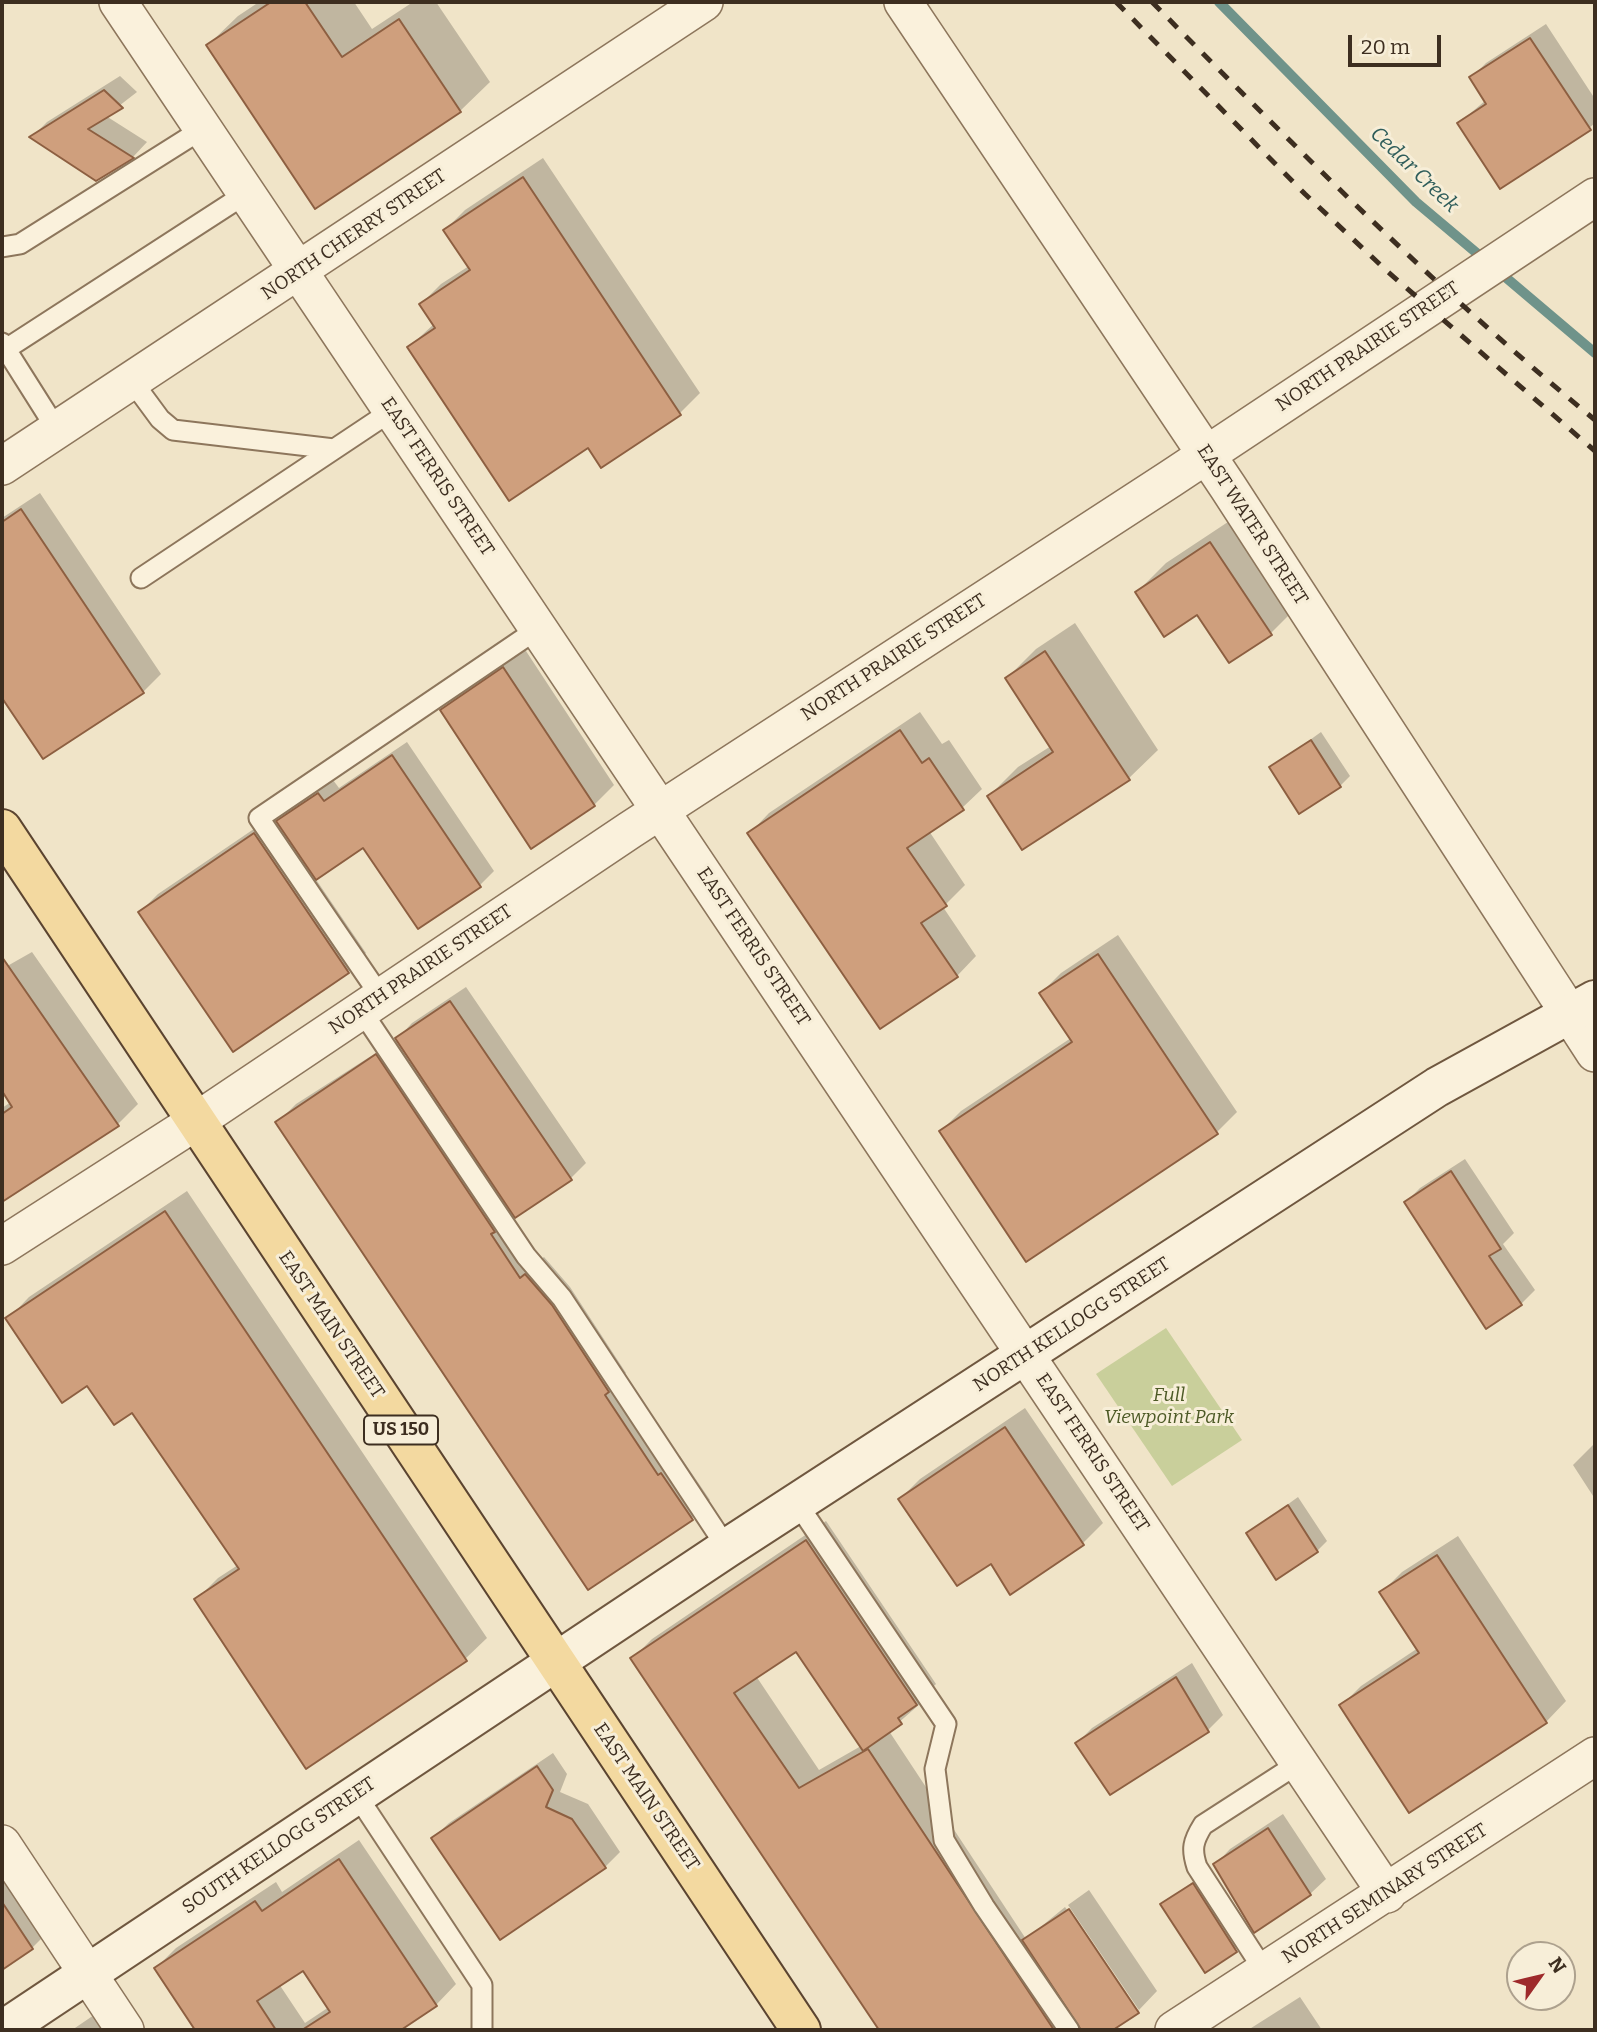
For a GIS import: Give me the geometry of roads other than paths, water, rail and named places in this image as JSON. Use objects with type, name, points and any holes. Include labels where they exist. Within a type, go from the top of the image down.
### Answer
[{"type":"main road","name":"EAST MAIN STREET","points":[[2,829],[801,2030]]},
{"type":"main road","name":"NORTH KELLOGG STREET","points":[[556,1661],[1437,1087],[1582,1006]]},
{"type":"main road","name":"SOUTH KELLOGG STREET","points":[[3,2030],[556,1661]]},
{"type":"street","name":"EAST FERRIS STREET","points":[[118,2],[1387,1894]]},
{"type":"street","name":"NORTH CHERRY STREET","points":[[2,466],[704,2]]},
{"type":"street","name":"EAST WATER STREET","points":[[903,2],[1206,454],[1582,1006],[1595,1053]]},
{"type":"street","name":"NORTH PRAIRIE STREET","points":[[2,1245],[195,1122],[661,809],[1595,197]]},
{"type":"street","name":"NORTH SEMINARY STREET","points":[[1174,2030],[1387,1894],[1595,1756]]},
{"type":"street","points":[[2,1844],[125,2030]]},
{"type":"lane","points":[[2,247],[20,244],[204,128]]},
{"type":"lane","points":[[57,430],[4,346],[247,193]]},
{"type":"lane","points":[[132,380],[160,419],[173,430],[334,449]]},
{"type":"lane","points":[[141,578],[393,410]]},
{"type":"lane","points":[[539,628],[259,818],[526,1256],[562,1298],[727,1548]]},
{"type":"lane","points":[[797,1503],[946,1724],[935,1769],[944,1840],[984,1906],[1069,2030]]},
{"type":"lane","points":[[1265,1972],[1198,1867],[1192,1852],[1194,1838],[1203,1825],[1299,1763]]},
{"type":"lane","points":[[356,1794],[482,1984],[482,2030]]},
{"type":"waterway","name":"Cedar Creek","points":[[1219,2],[1416,202],[1485,260]]},
{"type":"waterway","name":"Cedar Creek","points":[[1497,270],[1595,353]]},
{"type":"railway","points":[[1116,2],[1305,194],[1388,272],[1595,451]]},
{"type":"railway","points":[[1152,2],[1314,164],[1424,269],[1595,420]]},
{"type":"park label","name":"Full Viewpoint Park","points":[[1169,1407]]}]
